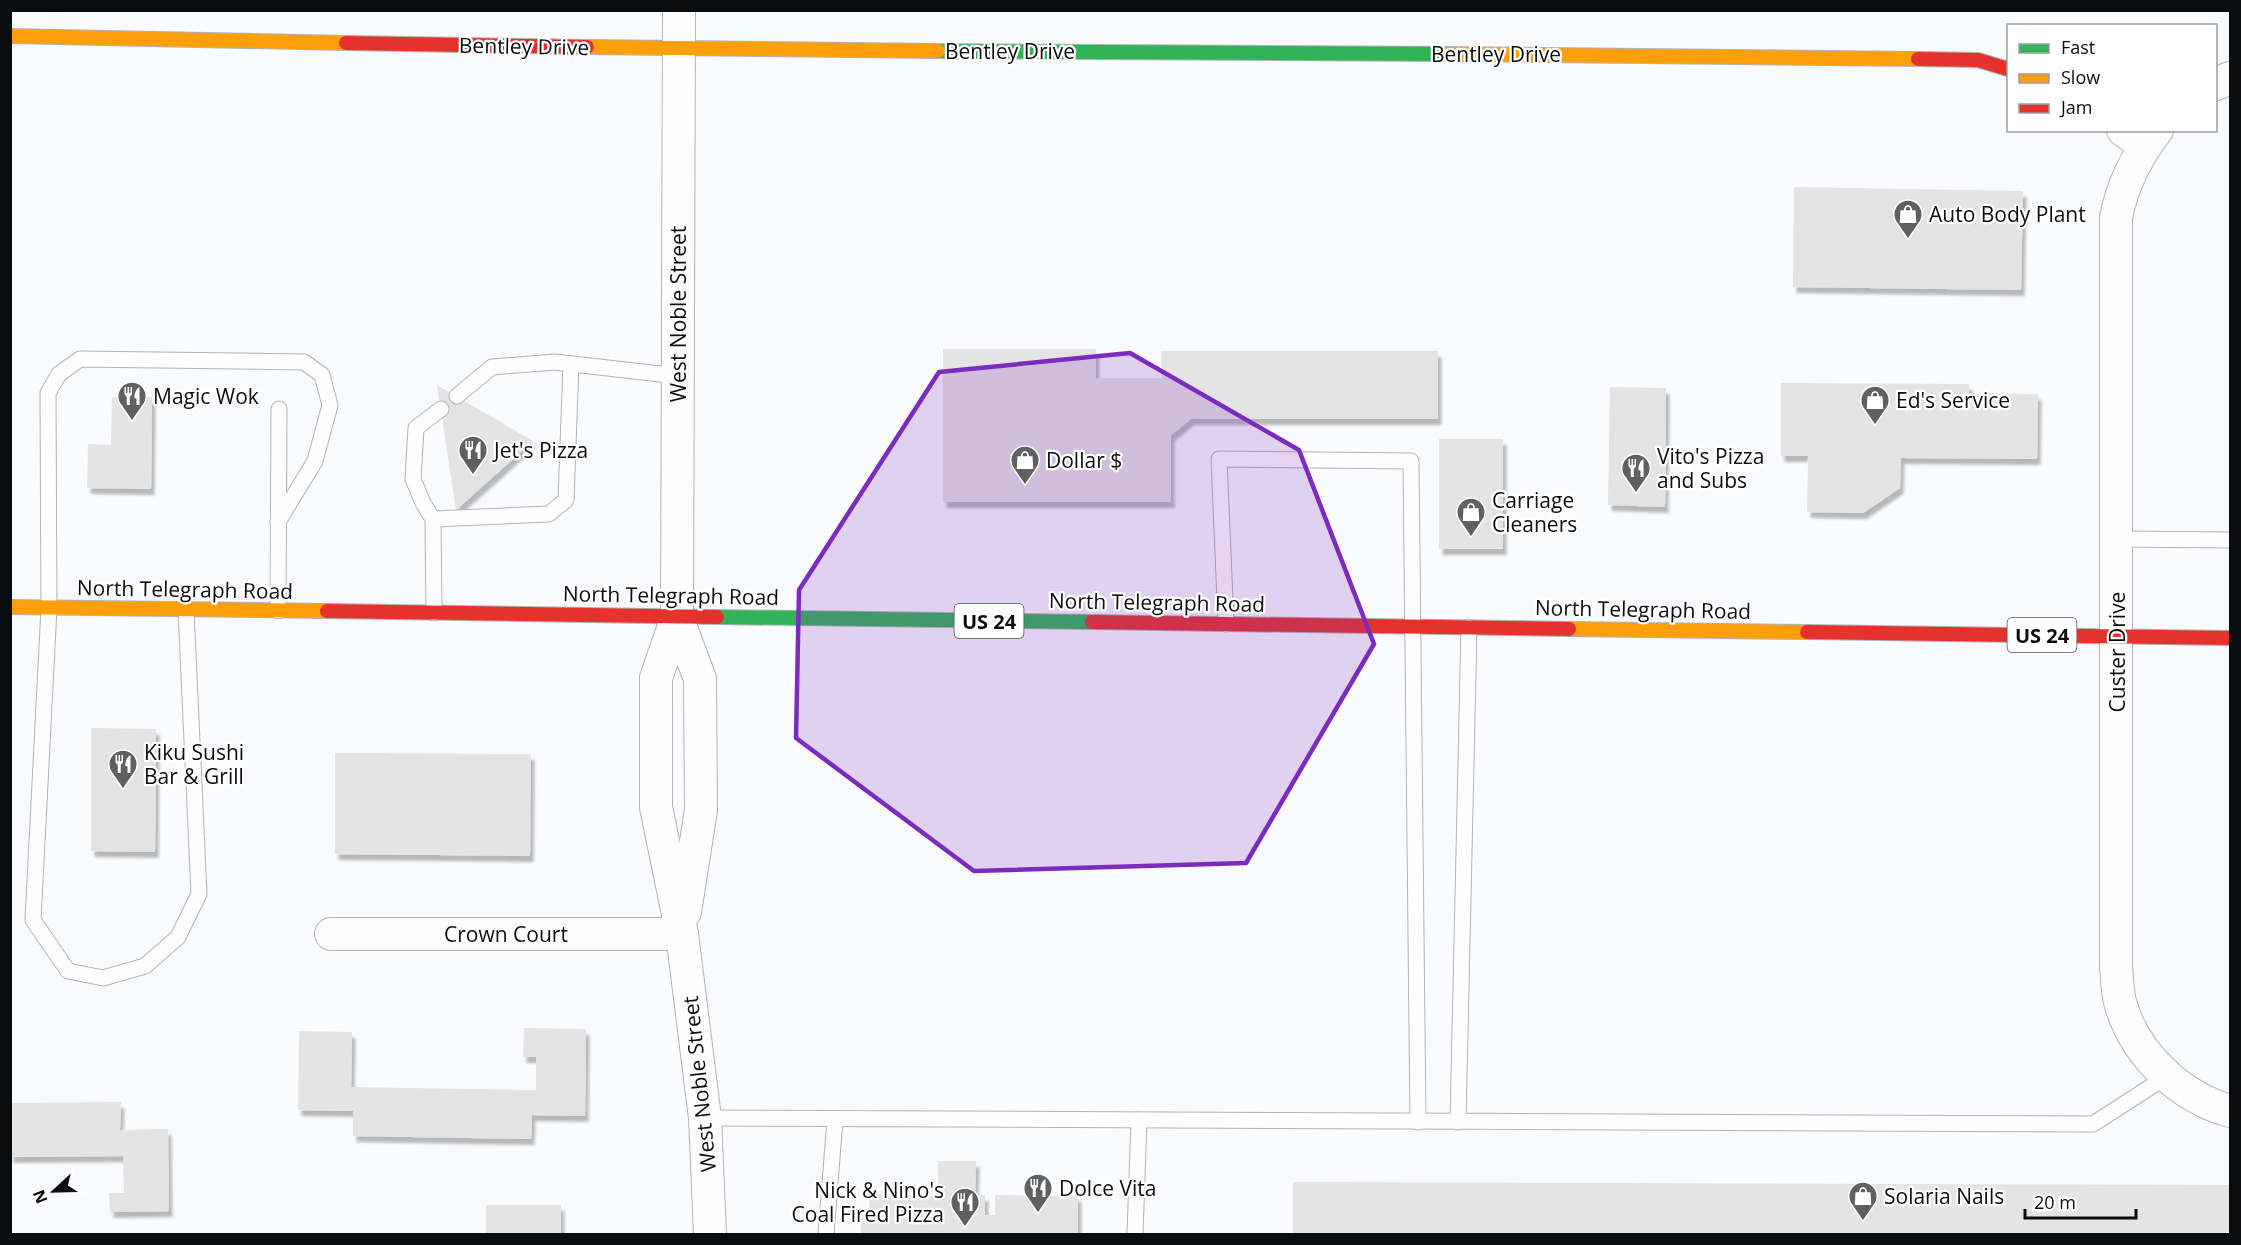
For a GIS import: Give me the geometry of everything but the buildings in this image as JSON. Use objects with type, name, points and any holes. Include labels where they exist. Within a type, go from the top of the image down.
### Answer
[{"type":"main road","name":"Bentley Drive","points":[[10,36],[679,49],[1773,56],[1978,60],[2007,69]]},
{"type":"main road","name":"North Telegraph Road","points":[[10,607],[2230,638]]},
{"type":"street","name":"West Noble Street","points":[[679,10],[677,617],[657,678],[656,807],[682,934],[705,1118],[710,1234]]},
{"type":"street","name":"Custer Drive","points":[[2142,136],[2116,218],[2116,965],[2120,1002],[2130,1030],[2147,1055],[2166,1077],[2192,1095],[2230,1111]]},
{"type":"street","name":"West Noble Street","points":[[677,617],[700,679],[701,810],[682,934]]},
{"type":"street","name":"Crown Court","points":[[331,934],[682,934]]},
{"type":"lane","points":[[186,610],[199,894],[178,937],[145,966],[103,978],[68,971],[33,920],[49,608],[48,393],[59,374],[80,359],[304,362],[321,375],[330,405],[315,461],[278,522]]},
{"type":"lane","points":[[457,396],[492,367],[555,362],[678,376]]},
{"type":"lane","points":[[433,519],[549,514],[566,500],[571,364]]},
{"type":"lane","points":[[278,611],[279,409]]},
{"type":"lane","points":[[434,613],[433,519],[413,479],[416,428],[441,409]]},
{"type":"lane","points":[[1226,624],[1219,459],[1411,461],[1418,1122]]},
{"type":"lane","points":[[2117,539],[2230,540]]},
{"type":"lane","points":[[1458,1122],[1469,627]]},
{"type":"lane","points":[[705,1118],[2093,1124],[2166,1077]]},
{"type":"lane","points":[[826,1234],[835,1119]]},
{"type":"lane","points":[[1136,1234],[1139,1120]]},
{"type":"highlighted area","points":[[1130,353],[1299,450],[1374,644],[1246,863],[974,871],[796,738],[799,590],[939,372]]},
{"type":"traffic: fast","points":[[938,51],[1445,54]]},
{"type":"traffic: fast","points":[[717,617],[1092,622]]},
{"type":"traffic: slow","points":[[10,36],[346,43]]},
{"type":"traffic: slow","points":[[587,47],[938,51]]},
{"type":"traffic: slow","points":[[1445,54],[1918,59]]},
{"type":"traffic: slow","points":[[10,607],[327,611]]},
{"type":"traffic: slow","points":[[1569,629],[1807,632]]},
{"type":"traffic: jam","points":[[346,43],[587,47]]},
{"type":"traffic: jam","points":[[1918,59],[1978,60],[2007,69]]},
{"type":"traffic: jam","points":[[327,611],[717,617]]},
{"type":"traffic: jam","points":[[1092,622],[1569,629]]},
{"type":"traffic: jam","points":[[1807,632],[2230,638]]},
{"type":"place","name":"Auto Body Plant","points":[[1908,240]]},
{"type":"place","name":"Magic Wok","points":[[132,422]]},
{"type":"place","name":"Ed's Service","points":[[1875,426]]},
{"type":"place","name":"Jet's Pizza","points":[[473,476]]},
{"type":"place","name":"Dollar $","points":[[1025,486]]},
{"type":"place","name":"Vito's Pizza and Subs","points":[[1636,494]]},
{"type":"place","name":"Carriage Cleaners","points":[[1471,538]]},
{"type":"place","name":"Kiku Sushi Bar & Grill","points":[[123,790]]},
{"type":"place","name":"Dolce Vita","points":[[1038,1214]]},
{"type":"place","name":"Solaria Nails","points":[[1863,1222]]},
{"type":"place","name":"Nick & Nino's Coal Fired Pizza","points":[[965,1228]]}]
